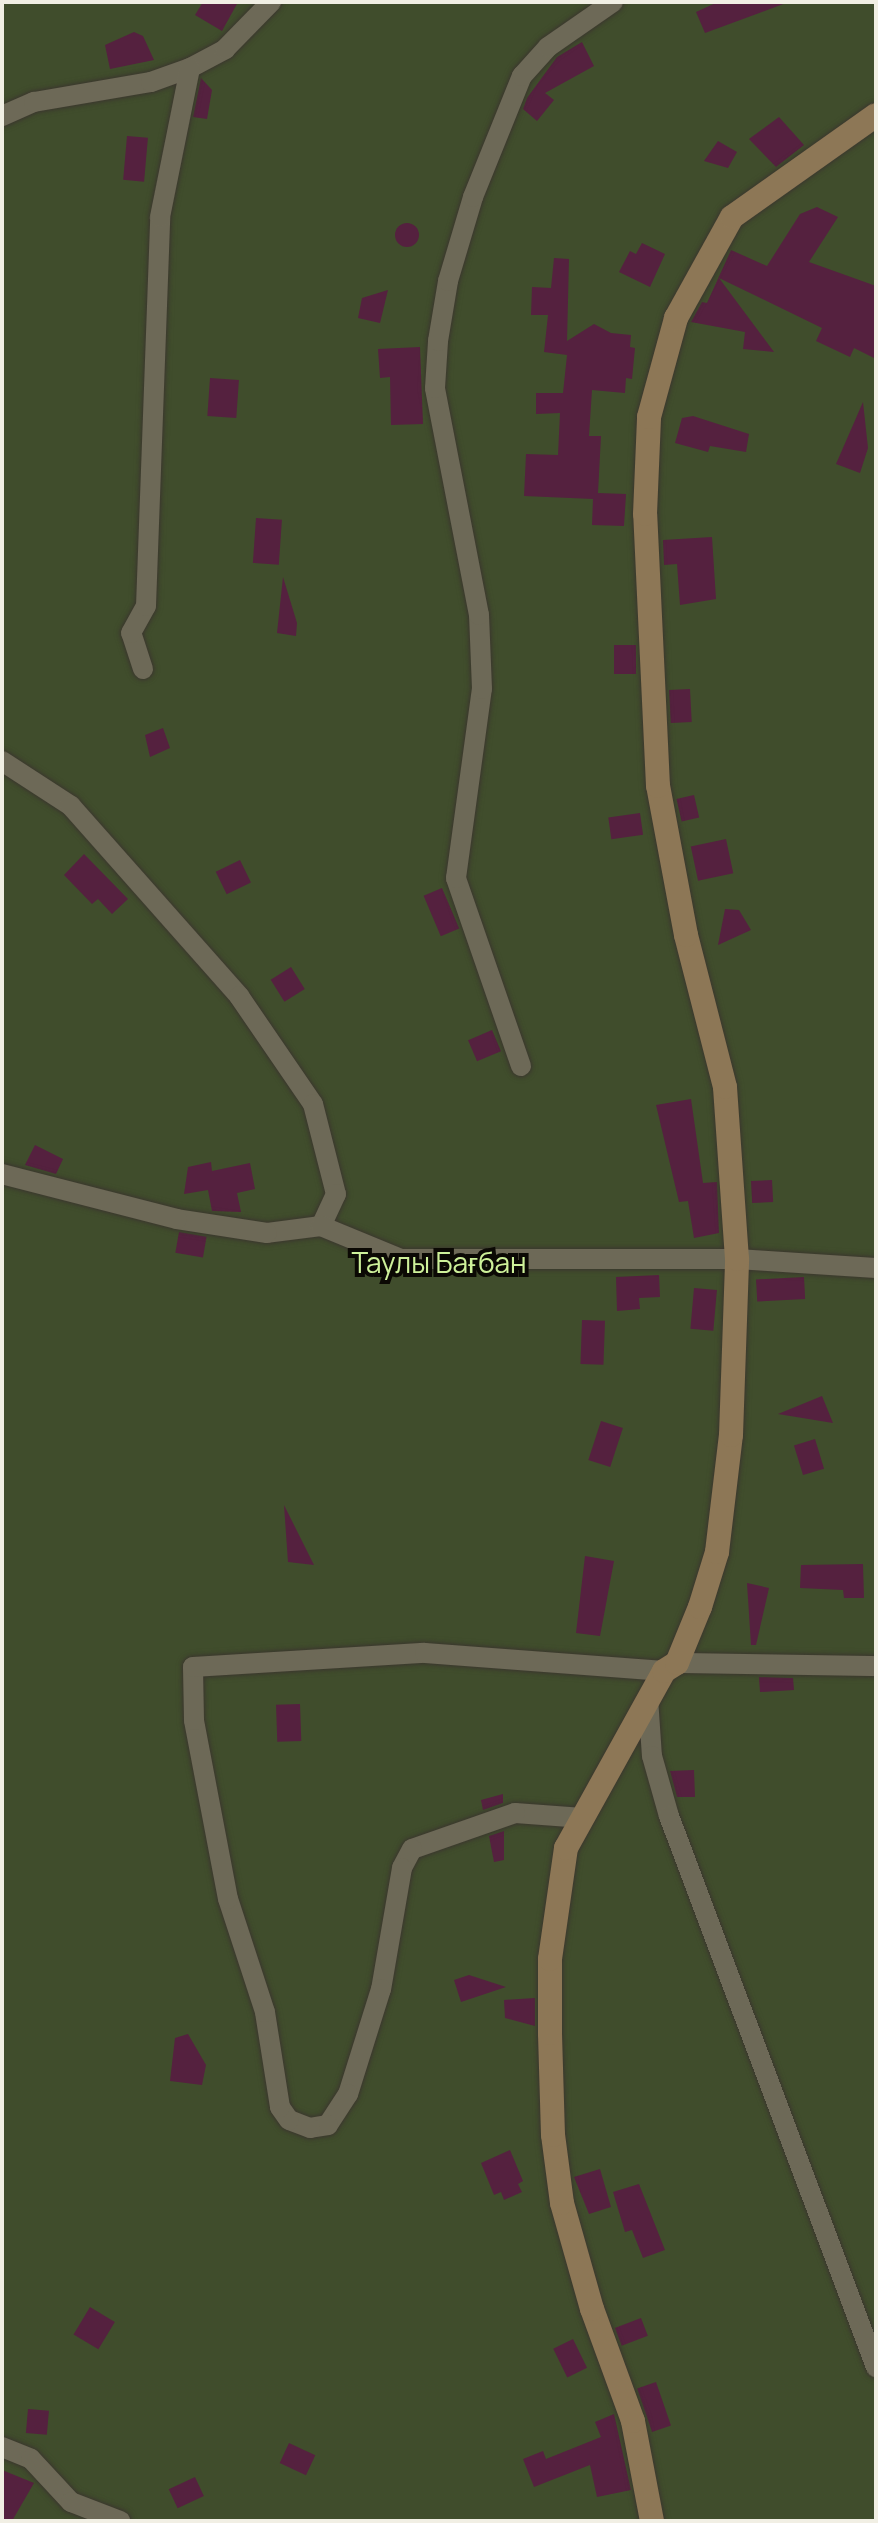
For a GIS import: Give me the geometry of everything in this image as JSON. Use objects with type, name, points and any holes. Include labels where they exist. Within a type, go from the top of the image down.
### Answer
[{"type":"street","points":[[2,116],[34,102],[151,82],[190,68],[225,49],[271,2]]},
{"type":"street","points":[[521,1066],[456,878],[482,689],[479,615],[435,388],[438,341],[448,281],[473,197],[522,76],[548,47],[613,2]]},
{"type":"street","points":[[143,669],[131,633],[146,606],[160,217],[190,68]]},
{"type":"street","points":[[652,2521],[633,2421],[592,2309],[562,2203],[553,2135],[550,1959],[566,1848],[648,1698],[670,1667],[717,1552],[731,1435],[737,1259],[725,1087],[686,935],[658,786],[645,514],[649,417],[676,318],[732,217],[876,115]]},
{"type":"street","points":[[2,761],[71,806],[239,996],[284,1056],[313,1104],[327,1147],[336,1194],[321,1226]]},
{"type":"street","points":[[2,1174],[177,1219],[267,1233],[321,1226],[401,1259],[737,1259],[876,1268]]},
{"type":"street","points":[[583,1818],[515,1813],[412,1849],[395,1900],[381,1989],[348,2094],[328,2125],[310,2128],[289,2120],[280,2107],[265,2012],[228,1899],[194,1720],[193,1667],[425,1653],[670,1667],[876,1666]]},
{"type":"street","points":[[648,1698],[652,1756],[669,1816],[876,2367]]},
{"type":"street","points":[[2,2447],[31,2459],[68,2511],[120,2521]]},
{"type":"green space","name":"Таулы Бағбан","points":[[2,2],[876,2],[876,2521],[2,2521]]},
{"type":"building","points":[[203,2],[238,2],[222,31],[195,15]]},
{"type":"building","points":[[718,2],[786,3],[705,33],[696,12]]},
{"type":"building","points":[[134,32],[143,36],[154,60],[110,69],[105,45]]},
{"type":"building","points":[[582,42],[594,66],[545,93],[554,100],[537,121],[523,109],[527,98],[557,57]]},
{"type":"building","points":[[201,78],[212,90],[207,119],[193,117]]},
{"type":"building","points":[[779,117],[804,145],[776,167],[749,139]]},
{"type":"building","points":[[127,136],[148,138],[144,182],[123,180]]},
{"type":"building","points":[[718,141],[737,152],[728,168],[704,161]]},
{"type":"building","points":[[817,207],[838,217],[809,262],[876,286],[876,359],[854,348],[850,357],[816,341],[822,328],[719,278],[774,352],[743,349],[745,332],[691,322],[702,302],[707,303],[731,250],[767,266],[800,214]]},
{"type":"building","points":[[407,223],[418,230],[419,235],[412,246],[407,247],[396,240],[395,235],[402,224]]},
{"type":"building","points":[[642,243],[665,254],[650,287],[619,272],[630,251],[636,254]]},
{"type":"building","points":[[554,258],[569,259],[567,341],[594,324],[611,333],[631,335],[630,347],[635,348],[632,379],[626,378],[625,393],[592,390],[589,436],[601,436],[598,493],[626,494],[624,526],[592,525],[593,499],[524,496],[526,454],[558,455],[560,413],[536,414],[536,393],[563,393],[567,355],[544,352],[548,315],[531,315],[532,287],[551,288]]},
{"type":"building","points":[[388,290],[380,323],[358,318],[362,298]]},
{"type":"building","points":[[420,347],[423,424],[391,425],[390,377],[380,378],[378,349]]},
{"type":"building","points":[[210,378],[239,380],[236,418],[207,416]]},
{"type":"building","points":[[863,402],[868,448],[860,473],[836,464]]},
{"type":"building","points":[[693,416],[749,434],[746,452],[710,446],[708,452],[675,443],[682,418]]},
{"type":"building","points":[[256,518],[282,520],[279,565],[253,563]]},
{"type":"building","points":[[712,537],[716,599],[680,605],[677,564],[664,565],[663,540]]},
{"type":"building","points":[[283,577],[297,623],[296,636],[277,633]]},
{"type":"building","points":[[614,645],[636,645],[636,674],[614,674]]},
{"type":"building","points":[[690,689],[692,722],[671,723],[669,690]]},
{"type":"building","points":[[163,728],[170,748],[150,757],[145,735]]},
{"type":"building","points":[[694,795],[699,817],[682,821],[676,799]]},
{"type":"building","points":[[640,813],[643,835],[611,839],[608,817]]},
{"type":"building","points":[[726,839],[733,873],[698,881],[691,846]]},
{"type":"building","points":[[84,854],[128,899],[112,914],[98,899],[92,904],[64,875]]},
{"type":"building","points":[[240,860],[251,882],[227,894],[216,872]]},
{"type":"building","points":[[442,888],[459,929],[441,936],[424,896]]},
{"type":"building","points":[[725,909],[739,910],[751,930],[718,945]]},
{"type":"building","points":[[291,967],[305,989],[284,1002],[271,980]]},
{"type":"building","points":[[492,1030],[501,1051],[477,1061],[468,1040]]},
{"type":"building","points":[[691,1099],[703,1183],[717,1182],[719,1233],[694,1238],[688,1201],[679,1202],[656,1105]]},
{"type":"building","points":[[35,1145],[63,1159],[56,1174],[25,1165]]},
{"type":"building","points":[[211,1162],[212,1171],[250,1163],[255,1189],[237,1193],[241,1212],[212,1211],[208,1190],[184,1194],[188,1167]]},
{"type":"building","points":[[772,1180],[773,1202],[752,1203],[751,1181]]},
{"type":"building","points":[[179,1232],[207,1237],[203,1258],[175,1253]]},
{"type":"building","points":[[659,1275],[660,1297],[639,1298],[640,1309],[617,1311],[616,1277]]},
{"type":"building","points":[[804,1277],[805,1299],[757,1301],[756,1280]]},
{"type":"building","points":[[694,1288],[717,1290],[713,1331],[690,1329]]},
{"type":"building","points":[[582,1320],[605,1321],[603,1365],[580,1364]]},
{"type":"building","points":[[822,1396],[833,1423],[778,1414]]},
{"type":"building","points":[[601,1421],[623,1428],[610,1467],[588,1460]]},
{"type":"building","points":[[815,1439],[824,1469],[803,1475],[794,1445]]},
{"type":"building","points":[[284,1505],[314,1565],[288,1562]]},
{"type":"building","points":[[585,1556],[614,1561],[600,1636],[576,1633]]},
{"type":"building","points":[[863,1564],[864,1598],[844,1598],[843,1590],[800,1588],[801,1565]]},
{"type":"building","points":[[747,1583],[769,1588],[756,1645],[751,1645]]},
{"type":"building","points":[[759,1677],[793,1678],[794,1690],[760,1692]]},
{"type":"building","points":[[300,1704],[301,1741],[277,1742],[276,1705]]},
{"type":"building","points":[[694,1770],[695,1797],[677,1797],[670,1771]]},
{"type":"building","points":[[503,1794],[503,1803],[483,1810],[481,1800]]},
{"type":"building","points":[[504,1831],[504,1860],[494,1862],[489,1836]]},
{"type":"building","points":[[469,1975],[506,1987],[461,2002],[454,1980]]},
{"type":"building","points":[[535,1998],[535,2026],[505,2018],[504,2000]]},
{"type":"building","points":[[188,2034],[206,2065],[202,2085],[170,2081],[175,2038]]},
{"type":"building","points":[[510,2150],[523,2181],[518,2184],[522,2192],[504,2200],[501,2192],[494,2195],[481,2163]]},
{"type":"building","points":[[600,2169],[611,2207],[589,2214],[574,2177]]},
{"type":"building","points":[[639,2184],[665,2250],[643,2258],[632,2230],[625,2232],[613,2192]]},
{"type":"building","points":[[90,2307],[115,2322],[98,2349],[74,2334]]},
{"type":"building","points":[[641,2318],[648,2336],[622,2346],[615,2328]]},
{"type":"building","points":[[573,2339],[587,2368],[567,2377],[553,2349]]},
{"type":"building","points":[[656,2382],[671,2425],[652,2432],[637,2389]]},
{"type":"building","points":[[28,2409],[49,2411],[47,2435],[26,2433]]},
{"type":"building","points":[[614,2414],[631,2490],[597,2497],[590,2465],[534,2487],[523,2459],[543,2451],[546,2459],[601,2437],[595,2422]]},
{"type":"building","points":[[289,2443],[315,2455],[306,2475],[280,2463]]},
{"type":"building","points":[[2,2470],[34,2483],[12,2521],[2,2521]]},
{"type":"building","points":[[195,2477],[204,2496],[178,2508],[169,2489]]}]
